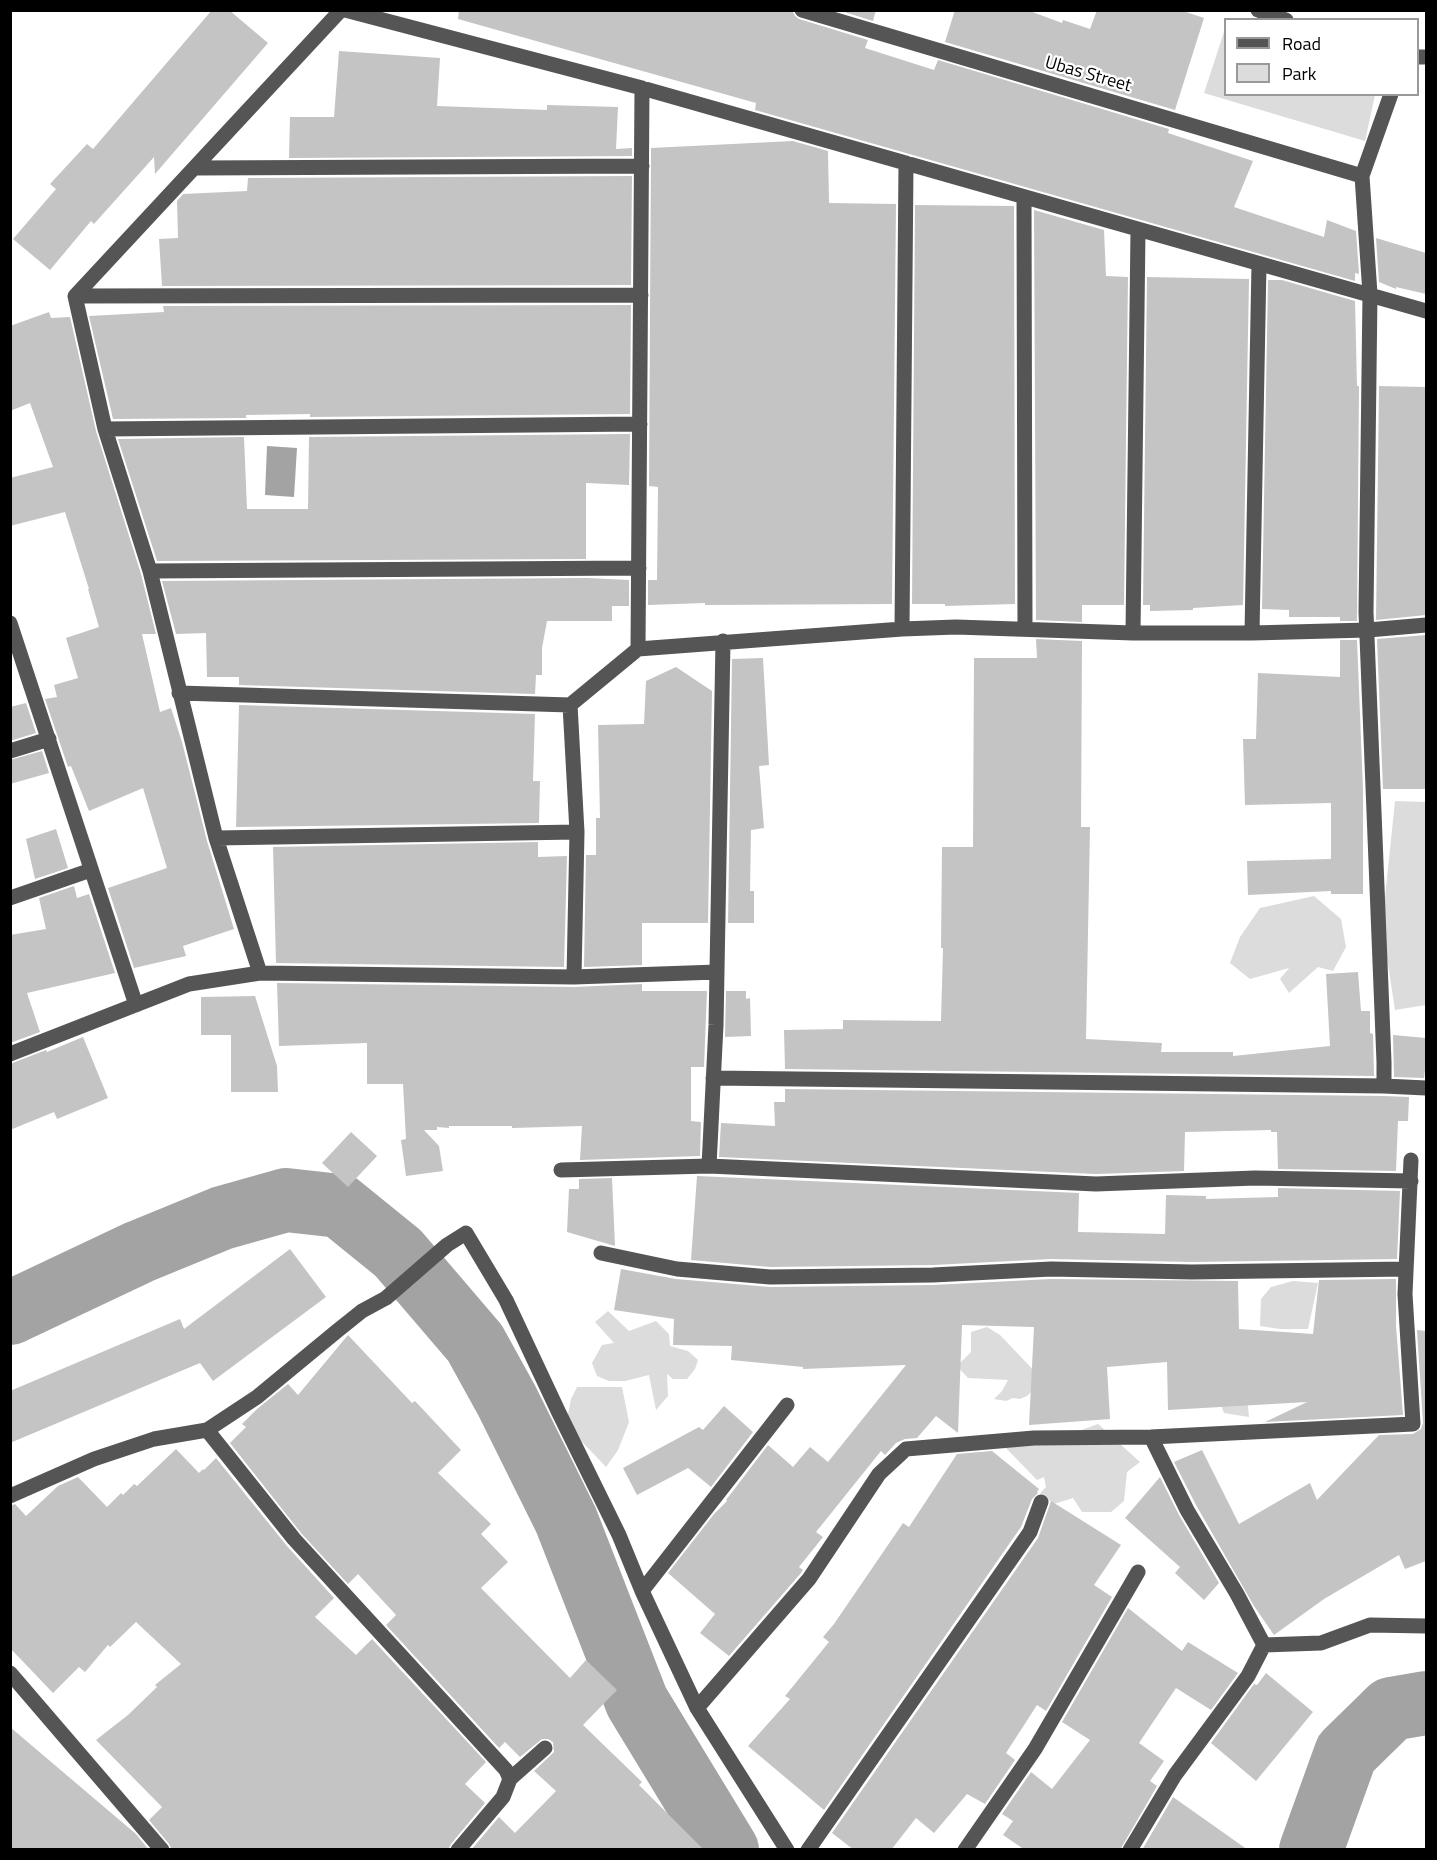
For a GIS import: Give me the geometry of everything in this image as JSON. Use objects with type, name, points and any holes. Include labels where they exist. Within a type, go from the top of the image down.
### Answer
[{"type":"street","points":[[75,296],[343,10],[642,88],[1426,311]]},
{"type":"street","name":"Ubas Street","points":[[802,10],[1362,176]]},
{"type":"street","points":[[1258,10],[1280,18]]},
{"type":"street","points":[[638,649],[642,88]]},
{"type":"street","points":[[1384,1086],[1366,612],[1370,294],[1362,176],[1390,96]]},
{"type":"street","points":[[902,629],[906,163]]},
{"type":"street","points":[[196,168],[642,166]]},
{"type":"street","points":[[1024,197],[1025,629]]},
{"type":"street","points":[[1133,633],[1138,230]]},
{"type":"street","points":[[1252,633],[1259,264]]},
{"type":"street","points":[[75,296],[641,295]]},
{"type":"street","points":[[75,296],[105,429],[150,571],[216,838],[260,973]]},
{"type":"street","points":[[105,429],[640,424]]},
{"type":"street","points":[[150,571],[639,568]]},
{"type":"street","points":[[10,623],[136,1005]]},
{"type":"street","points":[[179,693],[570,705],[638,649],[723,641],[956,627],[1133,633],[1252,633],[1368,630],[1426,625]]},
{"type":"street","points":[[709,1166],[717,972],[723,641]]},
{"type":"street","points":[[570,705],[577,832],[574,977]]},
{"type":"street","points":[[10,751],[49,739]]},
{"type":"street","points":[[216,838],[577,832]]},
{"type":"street","points":[[10,898],[91,870]]},
{"type":"street","points":[[10,1054],[189,984],[260,973],[574,977],[717,972]]},
{"type":"street","points":[[713,1078],[1426,1088]]},
{"type":"street","points":[[697,1708],[809,1579],[879,1474],[906,1449],[1034,1438],[1151,1437],[1420,1425],[1405,1294],[1411,1160]]},
{"type":"street","points":[[561,1170],[709,1166],[1096,1184],[1255,1178],[1411,1181]]},
{"type":"street","points":[[10,1496],[94,1459],[154,1439],[207,1430],[257,1397],[362,1311],[386,1298],[447,1245],[465,1233],[468,1234],[506,1300],[619,1535],[642,1591],[697,1708],[787,1850]]},
{"type":"street","points":[[601,1252],[677,1269],[770,1277],[933,1275],[1051,1269],[1192,1272],[1406,1269]]},
{"type":"street","points":[[642,1591],[787,1405]]},
{"type":"street","points":[[207,1430],[294,1539],[506,1770],[510,1779]]},
{"type":"street","points":[[1151,1437],[1186,1510],[1237,1594],[1264,1644]]},
{"type":"street","points":[[808,1850],[1030,1532],[1041,1502]]},
{"type":"street","points":[[965,1850],[1035,1749],[1137,1572]]},
{"type":"street","points":[[1264,1644],[1321,1643],[1370,1625],[1426,1626]]},
{"type":"street","points":[[1130,1850],[1175,1775],[1248,1676],[1264,1644]]},
{"type":"street","points":[[10,1673],[162,1850]]},
{"type":"street","points":[[459,1849],[503,1797],[510,1779],[545,1748]]},
{"type":"green space","points":[[1224,32],[1224,96],[1375,96],[1365,141],[1204,93]]},
{"type":"green space","points":[[1395,801],[1426,802],[1426,1005],[1395,1010],[1382,926]]},
{"type":"green space","points":[[1314,896],[1341,919],[1346,947],[1333,971],[1318,967],[1289,993],[1280,979],[1289,968],[1250,979],[1230,963],[1240,937],[1260,908]]},
{"type":"green space","points":[[1293,1281],[1318,1283],[1308,1329],[1260,1326],[1261,1299],[1271,1287]]},
{"type":"green space","points":[[608,1311],[629,1331],[656,1321],[669,1334],[670,1346],[688,1351],[698,1360],[695,1369],[687,1379],[673,1379],[667,1374],[668,1396],[656,1410],[649,1375],[625,1381],[609,1381],[597,1376],[592,1363],[602,1345],[614,1343],[595,1322]]},
{"type":"green space","points":[[987,1327],[1000,1335],[1043,1380],[1027,1396],[1006,1401],[994,1399],[1008,1380],[968,1378],[957,1366],[971,1352],[971,1332]]},
{"type":"green space","points":[[1244,1365],[1249,1417],[1224,1413],[1219,1400]]},
{"type":"green space","points":[[577,1387],[622,1387],[629,1422],[618,1450],[606,1467],[566,1425],[571,1399]]},
{"type":"green space","points":[[1098,1424],[1140,1462],[1127,1472],[1124,1501],[1111,1512],[1082,1512],[1073,1498],[1054,1504],[1040,1493],[1046,1487],[1044,1477],[1037,1480],[1003,1445],[1042,1444]]},
{"type":"shaded area","points":[[267,446],[297,448],[294,497],[265,495]]},
{"type":"building","points":[[212,10],[229,10],[268,43],[155,174],[154,157],[94,224],[91,221],[50,270],[13,239],[56,189],[50,184],[87,144],[93,149]]},
{"type":"building","points":[[459,10],[792,10],[799,19],[868,40],[865,48],[934,70],[938,60],[1169,129],[1168,133],[1253,161],[1234,207],[1324,237],[1327,220],[1356,231],[1359,274],[1355,273],[1355,281],[755,110],[756,103],[458,19]]},
{"type":"building","points":[[838,10],[876,10],[873,21]]},
{"type":"building","points":[[955,10],[1027,10],[1062,23],[1063,20],[1090,29],[1097,10],[1180,10],[1204,18],[1175,110],[945,42]]},
{"type":"building","points":[[339,51],[440,58],[437,106],[547,110],[547,105],[618,107],[616,149],[632,148],[632,156],[289,158],[290,117],[334,117]]},
{"type":"building","points":[[793,141],[828,151],[829,203],[896,204],[892,604],[648,605],[648,580],[657,580],[658,487],[649,486],[651,148]]},
{"type":"building","points":[[632,176],[631,285],[162,286],[159,239],[178,238],[177,201],[183,194],[247,191],[248,178]]},
{"type":"building","points":[[915,205],[1014,206],[1015,604],[945,606],[945,604],[912,604]]},
{"type":"building","points":[[1034,210],[1104,230],[1106,276],[1128,277],[1124,605],[1082,605],[1082,622],[1036,620]]},
{"type":"building","points":[[1376,238],[1426,253],[1426,294],[1396,287],[1396,289],[1379,282]]},
{"type":"building","points":[[1147,277],[1249,279],[1243,605],[1150,611],[1150,605],[1143,605]]},
{"type":"building","points":[[1268,280],[1282,280],[1355,301],[1357,386],[1359,386],[1357,621],[1340,621],[1340,617],[1289,617],[1289,610],[1262,609]]},
{"type":"building","points":[[631,305],[630,414],[310,417],[310,414],[246,415],[246,418],[113,419],[89,316],[164,312],[163,306]]},
{"type":"building","points":[[49,312],[51,318],[70,317],[96,431],[141,574],[156,634],[142,634],[160,712],[171,708],[207,841],[234,929],[183,946],[186,956],[134,968],[108,888],[167,868],[143,788],[89,811],[71,766],[68,767],[45,699],[57,697],[54,685],[78,678],[66,638],[99,627],[89,589],[65,512],[10,526],[10,478],[53,467],[30,403],[10,411],[10,326]]},
{"type":"building","points":[[1379,386],[1426,387],[1426,615],[1376,620]]},
{"type":"building","points":[[630,434],[629,485],[586,483],[586,559],[157,561],[118,439],[244,437],[247,509],[308,509],[309,437]]},
{"type":"building","points":[[587,578],[629,580],[629,606],[612,606],[612,621],[547,621],[542,648],[542,675],[536,675],[535,694],[239,685],[239,677],[207,677],[206,633],[176,634],[162,581]]},
{"type":"building","points":[[1426,635],[1426,789],[1383,789],[1377,639]]},
{"type":"building","points":[[1036,639],[1082,641],[1081,827],[1090,827],[1086,1039],[1162,1043],[1161,1052],[1233,1052],[1233,1056],[1330,1046],[1326,974],[1358,972],[1361,1011],[1370,1011],[1374,1076],[785,1069],[784,1030],[843,1029],[843,1020],[941,1021],[942,847],[973,847],[974,658],[1037,658]]},
{"type":"building","points":[[1340,640],[1357,640],[1363,789],[1363,894],[1331,894],[1331,891],[1248,895],[1247,861],[1331,859],[1331,803],[1245,805],[1243,739],[1256,739],[1258,673],[1340,677]]},
{"type":"building","points":[[763,658],[769,765],[759,766],[764,828],[751,830],[750,891],[754,891],[754,923],[728,923],[732,659]]},
{"type":"building","points":[[676,667],[712,691],[708,923],[642,923],[642,965],[584,967],[586,855],[596,855],[596,818],[600,818],[598,725],[644,724],[646,681]]},
{"type":"building","points":[[26,703],[36,733],[10,741],[10,707]]},
{"type":"building","points":[[239,705],[535,714],[533,781],[540,781],[539,823],[236,827]]},
{"type":"building","points":[[42,751],[49,773],[10,784],[10,760]]},
{"type":"building","points":[[56,829],[68,868],[35,879],[26,839]]},
{"type":"building","points":[[538,842],[538,857],[567,856],[564,967],[276,963],[273,847]]},
{"type":"building","points":[[74,886],[77,898],[89,894],[115,973],[27,993],[40,1032],[10,1043],[10,935],[46,929],[39,898]]},
{"type":"building","points":[[277,983],[574,987],[642,984],[642,991],[707,991],[704,1067],[691,1067],[691,1121],[701,1122],[700,1156],[580,1160],[582,1126],[512,1128],[512,1126],[449,1126],[449,1128],[437,1127],[437,1130],[424,1130],[439,1146],[443,1171],[406,1176],[401,1140],[406,1139],[403,1084],[367,1084],[367,1043],[279,1046]]},
{"type":"building","points":[[726,991],[746,991],[746,999],[750,998],[751,1036],[725,1037]]},
{"type":"building","points":[[255,996],[277,1066],[278,1092],[231,1092],[231,1035],[201,1035],[201,997]]},
{"type":"building","points":[[1393,1035],[1426,1038],[1424,1078],[1394,1077]]},
{"type":"building","points":[[83,1037],[108,1098],[57,1119],[54,1112],[10,1130],[10,1064]]},
{"type":"building","points":[[785,1089],[1409,1097],[1408,1121],[1398,1121],[1396,1171],[1278,1169],[1277,1132],[1271,1132],[1271,1130],[1185,1132],[1184,1171],[1096,1174],[719,1157],[721,1123],[775,1126],[774,1102],[785,1102]]},
{"type":"building","points":[[351,1132],[377,1156],[348,1187],[322,1163]]},
{"type":"building","points":[[697,1176],[1079,1193],[1078,1232],[1165,1234],[1166,1195],[1206,1196],[1206,1199],[1278,1197],[1278,1188],[1400,1191],[1397,1259],[1192,1262],[1051,1259],[933,1265],[770,1267],[691,1260]]},
{"type":"building","points":[[612,1178],[615,1246],[567,1232],[569,1189],[579,1189],[579,1179]]},
{"type":"building","points":[[290,1249],[326,1297],[213,1381],[200,1363],[10,1443],[10,1391],[180,1319],[184,1329]]},
{"type":"building","points":[[621,1269],[676,1279],[770,1287],[933,1285],[1051,1279],[1238,1281],[1239,1329],[1313,1334],[1319,1280],[1396,1279],[1396,1326],[1403,1415],[1265,1422],[1307,1402],[1168,1410],[1167,1362],[1107,1367],[1110,1419],[1029,1425],[1034,1327],[962,1325],[958,1433],[936,1416],[917,1438],[905,1439],[896,1443],[885,1455],[881,1451],[816,1532],[823,1537],[799,1567],[803,1570],[801,1573],[729,1656],[700,1633],[715,1614],[668,1573],[714,1514],[727,1501],[768,1445],[793,1467],[810,1447],[828,1462],[906,1365],[803,1369],[803,1367],[731,1360],[732,1346],[673,1345],[674,1319],[614,1310]]},
{"type":"building","points":[[1417,1330],[1426,1331],[1426,1561],[1405,1569],[1399,1555],[1324,1599],[1274,1635],[1254,1606],[1174,1462],[1202,1450],[1239,1524],[1310,1483],[1317,1500],[1379,1435],[1413,1434],[1421,1429],[1423,1423]]},
{"type":"building","points":[[348,1335],[412,1403],[415,1401],[461,1450],[438,1473],[491,1524],[481,1534],[508,1562],[481,1588],[570,1678],[586,1660],[617,1690],[583,1725],[642,1782],[639,1785],[704,1850],[471,1850],[499,1817],[515,1833],[556,1791],[534,1771],[554,1752],[553,1742],[542,1739],[520,1757],[505,1742],[499,1748],[386,1625],[396,1615],[358,1574],[348,1584],[301,1533],[230,1443],[246,1427],[242,1424],[288,1384],[298,1395]]},
{"type":"building","points":[[724,1406],[753,1432],[711,1487],[688,1468],[637,1495],[623,1468],[699,1427],[703,1430]]},
{"type":"building","points":[[176,1449],[199,1473],[216,1458],[287,1546],[334,1598],[315,1617],[356,1655],[372,1639],[486,1762],[465,1784],[485,1803],[448,1850],[172,1850],[149,1820],[162,1807],[96,1740],[128,1715],[157,1687],[155,1685],[181,1664],[136,1622],[110,1647],[108,1645],[85,1672],[79,1667],[53,1693],[10,1648],[10,1506],[15,1504],[26,1516],[58,1486],[78,1477],[107,1507],[121,1493],[123,1495],[134,1484],[137,1486]]},
{"type":"building","points":[[992,1451],[1039,1489],[1038,1493],[1032,1499],[1021,1527],[824,1810],[748,1746],[790,1699],[785,1696],[829,1642],[823,1637],[903,1523],[909,1527],[957,1454]]},
{"type":"building","points":[[1160,1477],[1179,1515],[1219,1583],[1204,1600],[1175,1573],[1180,1567],[1125,1518]]},
{"type":"building","points":[[1051,1501],[1121,1545],[1094,1585],[1112,1597],[1046,1711],[1037,1705],[1006,1753],[1015,1760],[985,1804],[967,1794],[934,1833],[916,1818],[891,1850],[854,1850],[832,1833],[1038,1538]]},
{"type":"building","points":[[1128,1608],[1182,1651],[1188,1642],[1238,1673],[1211,1710],[1176,1688],[1139,1743],[1164,1761],[1150,1781],[1157,1786],[1120,1850],[1025,1850],[1003,1835],[1013,1821],[1002,1814],[1031,1772],[1052,1789],[1090,1740],[1062,1722]]},
{"type":"building","points":[[1266,1673],[1313,1712],[1256,1781],[1211,1743],[1254,1684],[1257,1685]]},
{"type":"building","points":[[10,1727],[136,1834],[149,1850],[10,1850]]},
{"type":"building","points":[[1173,1797],[1248,1850],[1142,1850]]},
{"type":"waterway","points":[[10,1313],[139,1252],[222,1218],[286,1200],[340,1206],[398,1253],[475,1343],[507,1401],[566,1520],[637,1702],[727,1850]]},
{"type":"waterway","points":[[1311,1850],[1346,1753],[1391,1709],[1426,1703]]}]
